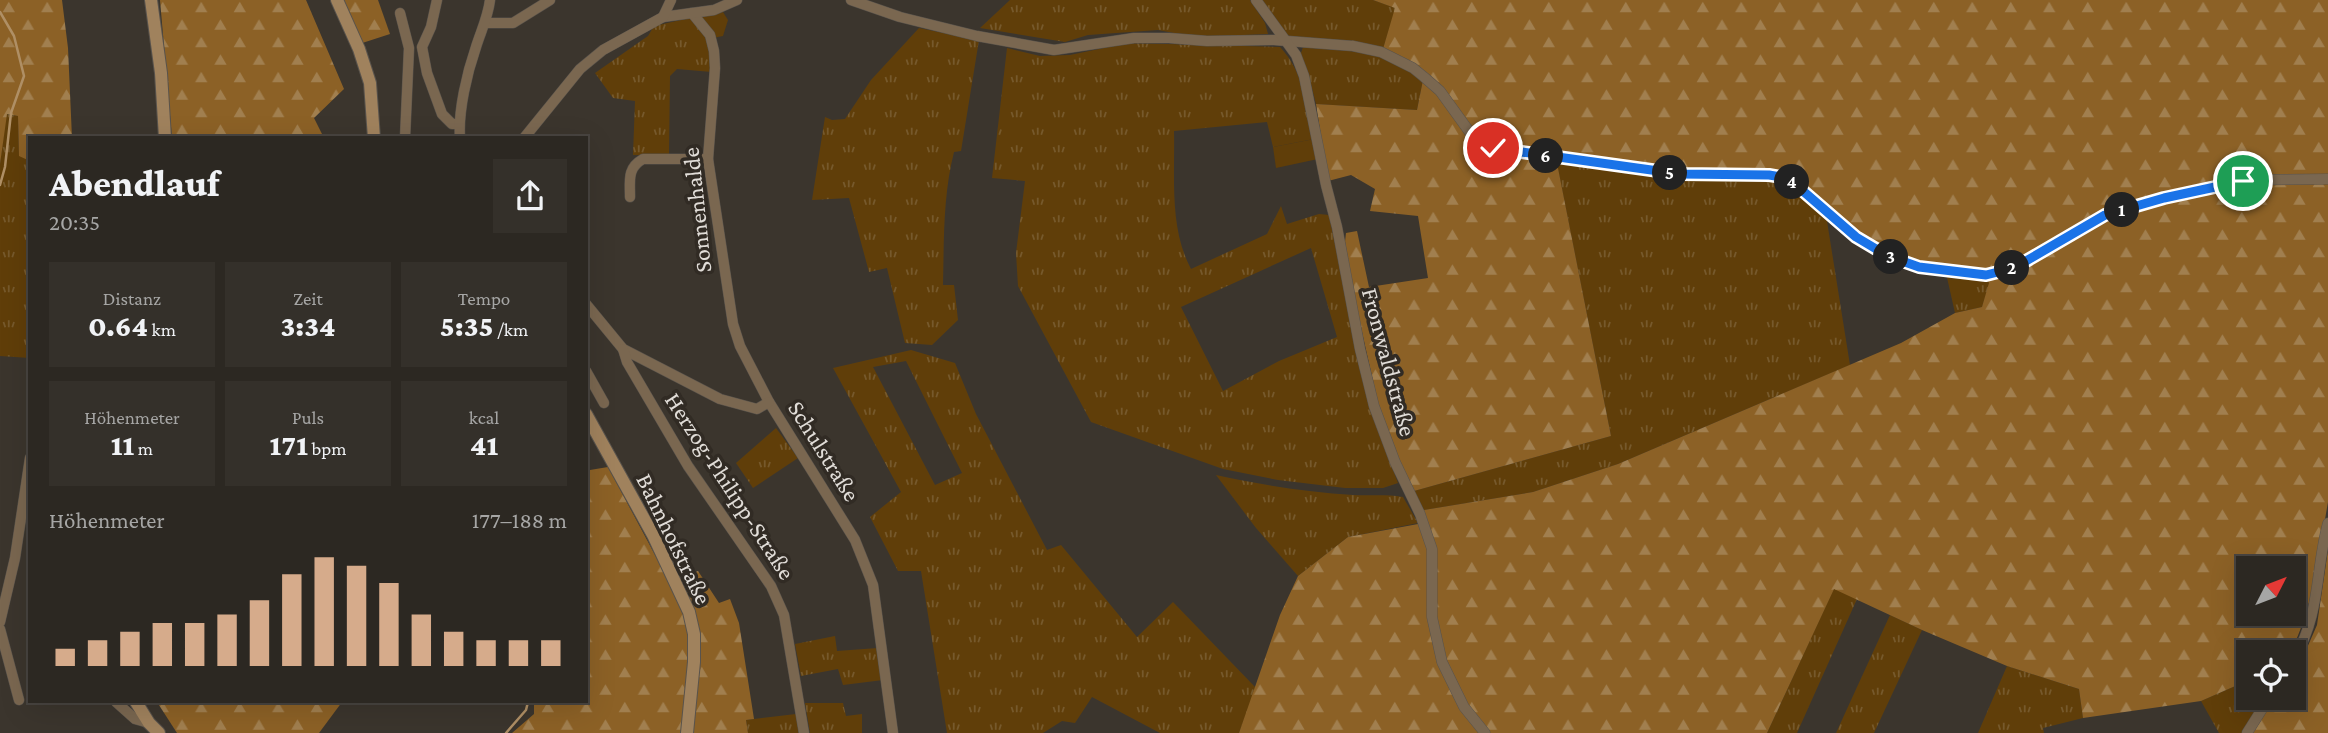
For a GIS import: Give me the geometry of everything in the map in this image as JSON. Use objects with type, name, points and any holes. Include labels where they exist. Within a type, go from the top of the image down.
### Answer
[{"type":"street","points":[[151,0],[164,136]]},
{"type":"street","points":[[337,0],[359,49],[370,83],[374,136]]},
{"type":"street","points":[[437,0],[431,27],[422,47],[429,80],[442,114],[452,124],[459,124]]},
{"type":"street","points":[[460,136],[459,124],[469,71],[490,0]]},
{"type":"street","points":[[485,23],[513,23],[550,0]]},
{"type":"street","points":[[663,17],[671,0]]},
{"type":"street","points":[[526,136],[580,69],[603,50],[663,17],[714,10],[737,0]]},
{"type":"street","points":[[851,0],[900,17],[976,36],[1054,50],[1134,38],[1285,41],[1353,46],[1392,57],[1413,68],[1440,91],[1471,134],[1493,148],[1680,174],[1769,175],[1788,178],[1856,237],[1888,256],[1919,267],[1986,275],[2014,268],[2105,215],[2164,198],[2246,180],[2328,179]]},
{"type":"street","name":"Fronwaldstraße","points":[[1256,0],[1296,55],[1304,76],[1374,406],[1432,549],[1432,617],[1442,662],[1464,707],[1485,733]]},
{"type":"street","points":[[400,13],[409,48],[405,136]]},
{"type":"street","name":"Sonnenhalde","points":[[692,13],[710,35],[714,51],[708,159],[733,324],[749,366],[769,402]]},
{"type":"street","points":[[409,48],[422,47]]},
{"type":"street","points":[[630,197],[630,171],[634,164],[642,159],[708,159]]},
{"type":"street","name":"Schulstraße","points":[[588,306],[623,349],[720,399],[757,409],[769,402],[855,540],[866,563],[873,585],[893,733]]},
{"type":"street","name":"Herzog-Philipp-Straße","points":[[623,349],[627,362],[688,466],[771,586],[784,615],[804,733]]},
{"type":"street","points":[[588,375],[604,403]]},
{"type":"street","name":"Bahnhofstraße","points":[[588,418],[653,536],[690,612],[694,634],[694,662],[687,733]]},
{"type":"street","points":[[0,622],[15,558],[28,471]]},
{"type":"street","points":[[2305,640],[2314,612],[2328,523]]},
{"type":"street","points":[[0,629],[19,700]]},
{"type":"street","points":[[117,703],[135,719],[149,723]]},
{"type":"street","points":[[137,703],[159,733]]},
{"type":"street","points":[[2247,733],[2261,710]]},
{"type":"green space","points":[[0,0],[62,0],[68,48],[72,136],[28,136],[28,160],[19,156],[18,116],[7,114],[0,164]]},
{"type":"green space","points":[[160,0],[306,0],[344,89],[314,118],[323,136],[172,136]]},
{"type":"green space","points":[[332,0],[378,0],[390,34],[353,46]]},
{"type":"green space","points":[[1010,0],[1250,0],[1265,23],[1268,34],[1195,37],[1158,30],[1088,35],[1065,42],[980,28]]},
{"type":"green space","points":[[1261,0],[1373,0],[1396,8],[1383,49],[1295,39],[1286,34]]},
{"type":"green space","points":[[1373,0],[2328,0],[2328,502],[2306,613],[2306,556],[2236,556],[2236,626],[2302,626],[2296,640],[2236,640],[2236,686],[2201,701],[2083,718],[2079,689],[2007,666],[1834,589],[1767,733],[1239,733],[1280,615],[1298,576],[1348,537],[1418,524],[1424,510],[1533,492],[1618,464],[1901,343],[1955,313],[1982,307],[1989,283],[1984,271],[1920,264],[1888,251],[1856,232],[1800,179],[1770,169],[1679,169],[1555,153],[1611,436],[1414,491],[1407,482],[1378,403],[1345,242],[1346,233],[1357,231],[1369,287],[1428,278],[1418,216],[1370,211],[1375,189],[1351,175],[1328,181],[1316,104],[1417,110],[1423,80],[1383,49],[1395,8]]},
{"type":"green space","points":[[723,12],[728,20],[723,36],[713,38],[701,22],[702,16]]},
{"type":"green space","points":[[690,18],[709,42],[712,72],[677,69],[670,76],[669,156],[633,155],[635,101],[613,98],[595,73],[648,36],[654,26]]},
{"type":"green space","points":[[919,28],[979,40],[961,151],[954,152],[946,201],[943,285],[954,285],[958,320],[932,345],[905,343],[887,268],[869,272],[849,198],[812,200],[825,117],[832,120],[845,119],[871,80]]},
{"type":"green space","points":[[1128,43],[1280,47],[1288,57],[1303,90],[1314,139],[1273,147],[1267,122],[1174,131],[1175,202],[1179,237],[1191,269],[1267,234],[1281,206],[1287,224],[1319,214],[1329,215],[1370,408],[1398,483],[1383,488],[1345,488],[1278,480],[1223,469],[1091,422],[1018,286],[1016,253],[1025,181],[992,178],[1007,48],[1040,56],[1070,55]],"holes":[[[1311,248],[1337,337],[1279,361],[1223,391],[1181,307]]]},
{"type":"green space","points":[[1303,47],[1383,54],[1397,61],[1423,80],[1417,110],[1316,104],[1308,73],[1300,56]]},
{"type":"green space","points":[[6,114],[18,116],[19,155],[28,160],[28,358],[0,356],[0,164]]},
{"type":"green space","points":[[1314,139],[1318,159],[1276,168],[1273,147]]},
{"type":"green space","points":[[1556,159],[1784,180],[1826,215],[1850,365],[1618,464],[1533,492],[1424,510],[1414,491],[1611,436]]},
{"type":"green space","points":[[1946,273],[1987,277],[1990,283],[1982,307],[1955,313]]},
{"type":"green space","points":[[911,350],[955,363],[976,414],[1047,550],[1061,545],[1137,637],[1173,602],[1256,688],[1239,733],[1160,733],[1092,697],[1075,723],[1062,721],[1043,733],[947,733],[921,571],[898,571],[870,517],[901,492],[833,368]],"holes":[[[906,361],[962,473],[935,485],[873,367]]]},
{"type":"green space","points":[[776,428],[798,458],[753,488],[736,463]]},
{"type":"green space","points":[[588,466],[590,470],[608,467],[670,583],[698,571],[719,603],[730,599],[739,623],[754,719],[746,720],[748,733],[512,733],[534,714],[534,703],[588,703]]},
{"type":"green space","points":[[1216,475],[1319,492],[1403,497],[1418,523],[1348,537],[1298,576],[1256,528]]},
{"type":"green space","points":[[2328,550],[2328,733],[2251,733],[2265,710],[2306,710],[2306,650],[2317,625]]},
{"type":"green space","points":[[1834,588],[1857,599],[1797,733],[1767,733]]},
{"type":"green space","points":[[1890,615],[1922,630],[1874,733],[1836,733]]},
{"type":"green space","points":[[835,636],[837,651],[878,648],[883,680],[843,685],[838,669],[801,676],[795,644]]},
{"type":"green space","points":[[2007,666],[2079,689],[2083,718],[2043,728],[2044,733],[1978,733]]},
{"type":"green space","points":[[2236,686],[2236,710],[2257,710],[2243,733],[2219,733],[2201,701]]},
{"type":"green space","points":[[158,703],[341,703],[319,733],[177,733]]},
{"type":"green space","points":[[805,703],[843,703],[846,716],[862,714],[862,733],[810,733]]},
{"type":"green space","points":[[796,714],[800,733],[748,733],[746,720]]},
{"type":"waterway","points":[[0,12],[14,36],[24,76],[11,113],[5,167],[0,185]]},
{"type":"waterway","points":[[506,733],[526,710],[528,703]]},
{"type":"route","points":[[1493,148],[1680,174],[1769,175],[1788,178],[1856,237],[1888,256],[1919,267],[1986,275],[2014,268],[2105,215],[2164,198],[2243,181]]}]
